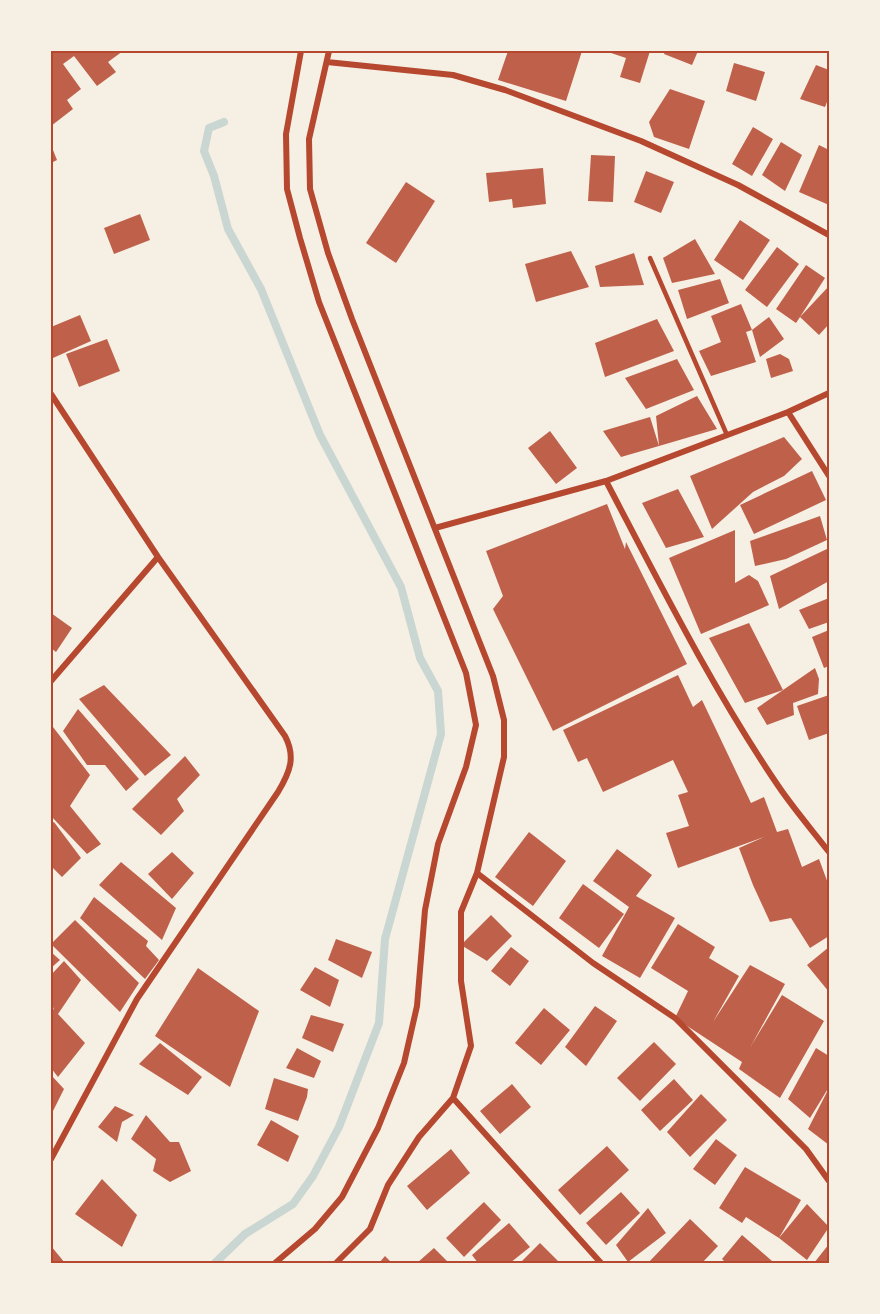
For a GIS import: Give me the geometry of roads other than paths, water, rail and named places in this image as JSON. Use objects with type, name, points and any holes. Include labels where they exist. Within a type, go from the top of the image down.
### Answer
[{"type":"street","points":[[275,1263],[315,1229],[342,1197],[378,1128],[404,1063],[417,1006],[425,910],[438,844],[466,767],[476,725],[466,674],[318,302],[287,189],[286,134],[301,51]]},
{"type":"street","points":[[329,51],[309,139],[310,189],[340,286],[493,676],[504,720],[504,757],[477,873],[461,912],[461,981],[471,1046],[453,1098],[419,1137],[388,1185],[370,1229],[336,1263]]},
{"type":"street","points":[[327,62],[453,75],[505,90],[652,146],[738,185],[829,235]]},
{"type":"street","points":[[435,528],[606,481],[788,412],[829,393]]},
{"type":"street","points":[[51,394],[158,557],[285,736],[291,747],[292,764],[278,792],[137,999],[51,1159]]},
{"type":"street","points":[[788,412],[829,476]]},
{"type":"street","points":[[606,481],[672,608],[726,701],[779,787],[829,852]]},
{"type":"street","points":[[51,681],[158,557]]},
{"type":"street","points":[[477,873],[593,963],[675,1018],[806,1149],[829,1181]]},
{"type":"street","points":[[453,1098],[601,1263]]},
{"type":"lane","points":[[650,258],[728,435]]},
{"type":"waterway","points":[[215,1263],[245,1234],[293,1204],[313,1176],[339,1127],[379,1023],[385,939],[441,734],[438,691],[420,658],[401,587],[320,435],[261,289],[228,229],[214,176],[204,151],[209,128],[224,122]]}]
